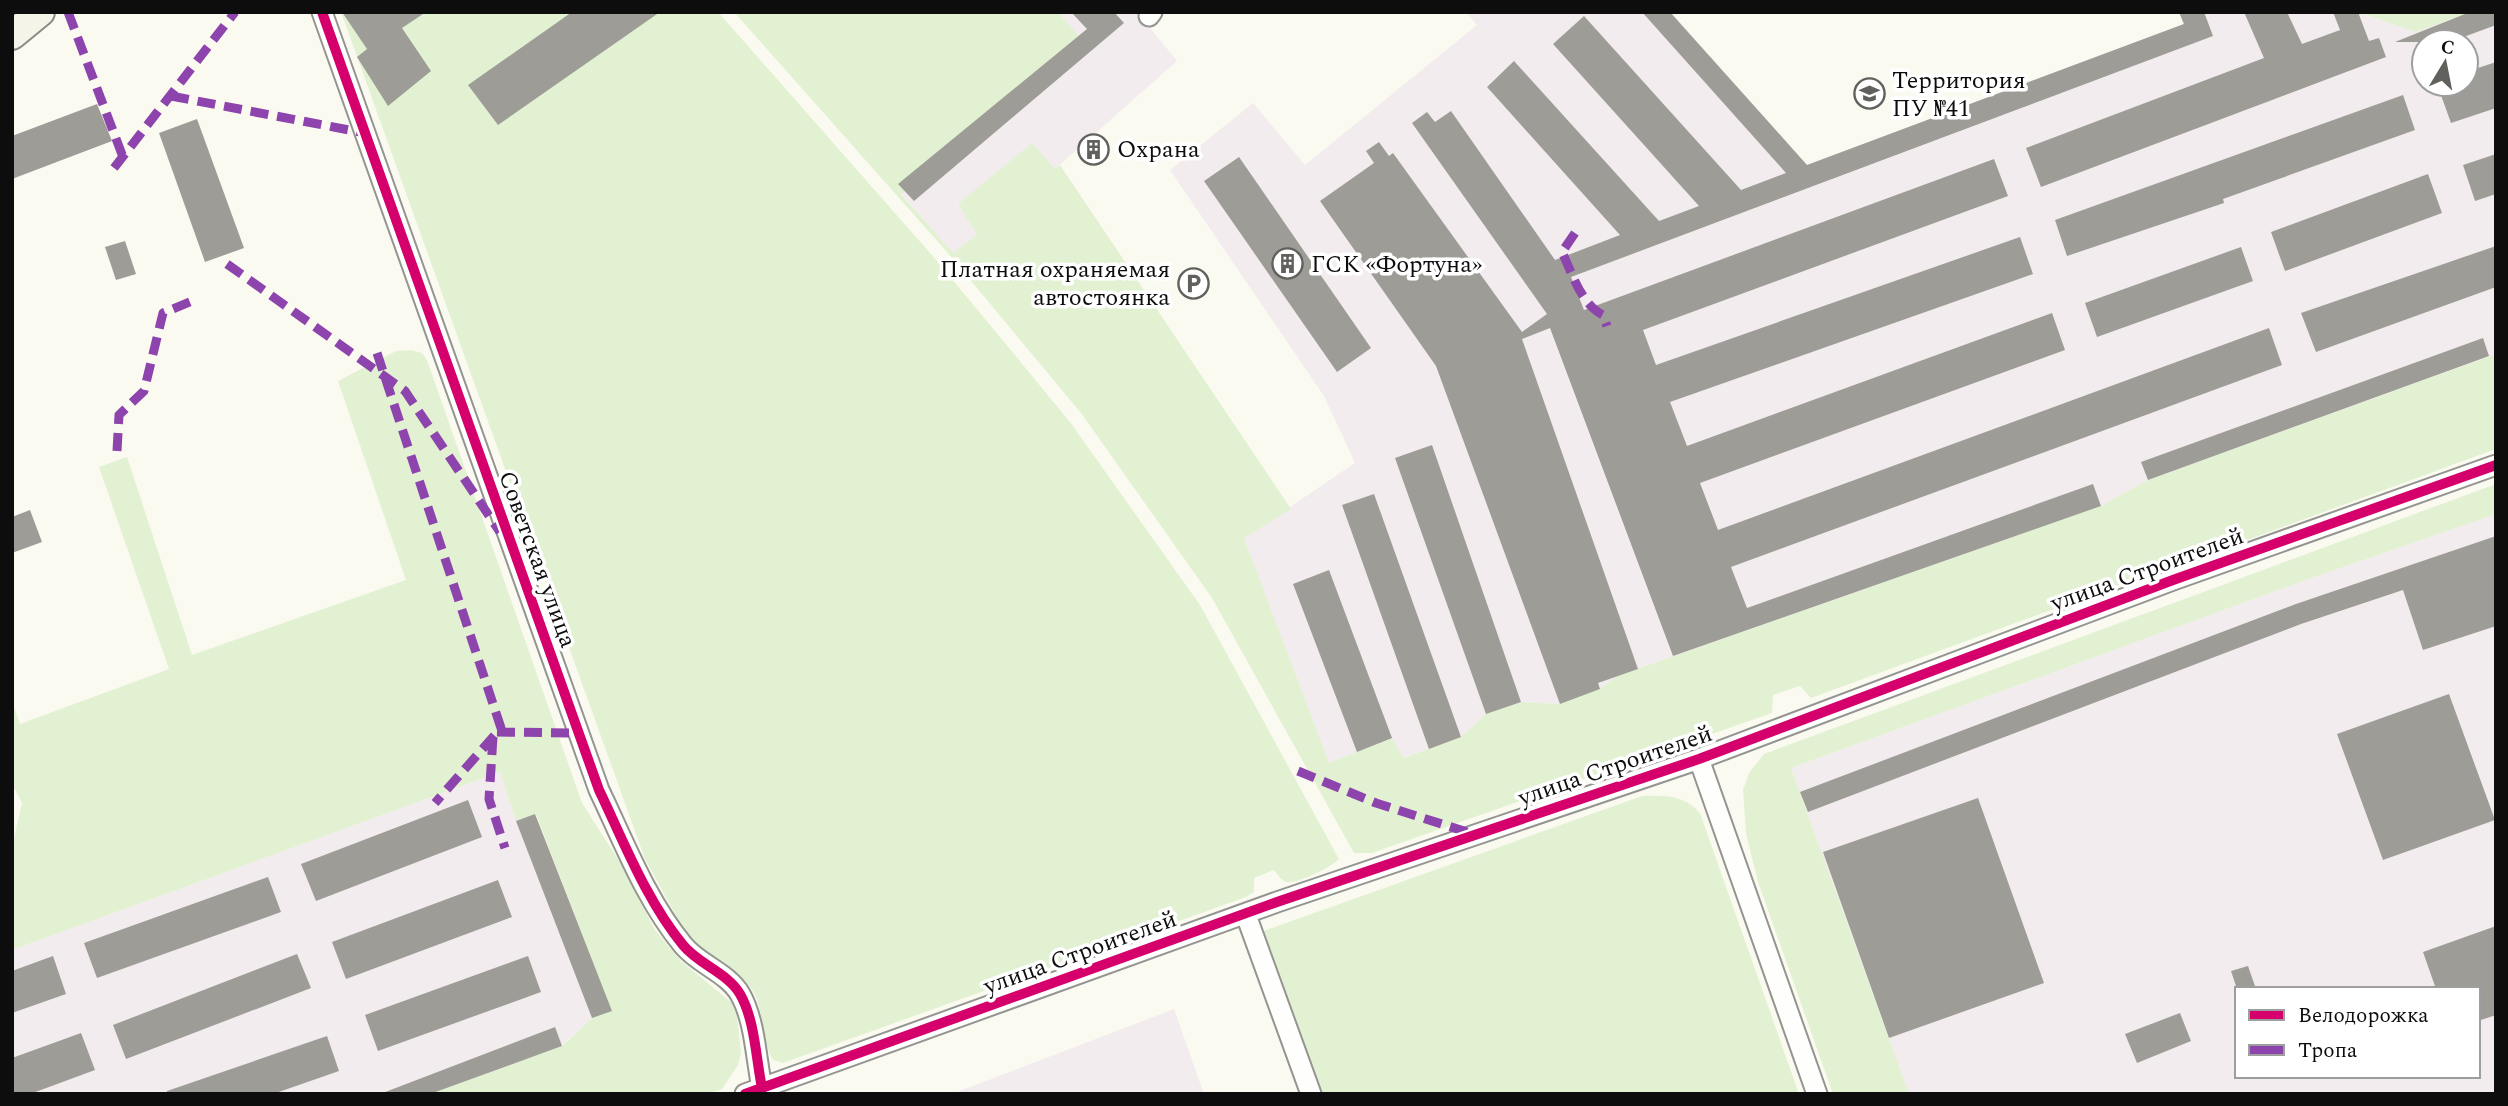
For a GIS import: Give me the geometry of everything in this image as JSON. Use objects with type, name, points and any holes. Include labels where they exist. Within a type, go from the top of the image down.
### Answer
[{"type":"street","points":[[12,35],[40,12]]},
{"type":"street","name":"Советская улица","points":[[322,12],[599,790],[633,862],[675,936],[688,952],[729,982],[741,995],[753,1091]]},
{"type":"street","name":"улица Строителей","points":[[753,1091],[1246,915],[1699,759],[2173,580],[2496,465]]},
{"type":"street","points":[[1699,759],[1817,1094]]},
{"type":"street","points":[[1246,915],[1311,1094]]},
{"type":"shaded area","points":[[1058,12],[1137,12],[1177,61],[1055,169],[958,204],[977,235],[953,254],[901,193],[1084,42]]},
{"type":"shaded area","points":[[1466,12],[1670,12],[1807,165],[2183,24],[2179,12],[2358,12],[2410,30],[2410,98],[2480,98],[2480,28],[2427,28],[2470,12],[2496,12],[2496,354],[2148,480],[2101,506],[1617,676],[1600,689],[1560,704],[1521,702],[1486,714],[1461,737],[1402,758],[1357,752],[1329,764],[1244,538],[1355,463],[1324,396],[1170,170],[1253,103],[1305,165],[1477,25]]},
{"type":"shaded area","points":[[2496,514],[2496,1094],[1909,1094],[1791,768],[2303,581]]},
{"type":"shaded area","points":[[500,772],[516,821],[535,814],[612,1011],[592,1018],[562,1045],[430,1094],[12,1094],[12,950]]},
{"type":"shaded area","points":[[1174,1009],[1204,1094],[952,1094]]},
{"type":"green space","points":[[341,12],[718,12],[938,262],[1070,422],[1200,605],[1339,859],[1314,874],[1291,882],[1284,881],[1274,870],[1254,878],[1254,892],[1246,897],[783,1063],[773,1060],[766,1043],[759,1005],[751,988],[688,934],[645,859]]},
{"type":"green space","points":[[734,12],[1058,12],[1084,42],[901,194],[953,253],[977,235],[958,204],[1032,143],[1055,169],[1060,165],[1291,509],[1244,538],[1329,763],[1392,738],[1403,758],[1461,737],[1486,714],[1521,702],[1560,704],[1600,689],[1617,676],[2101,506],[2148,480],[2496,354],[2496,449],[2179,565],[2171,556],[2158,561],[2157,571],[1811,698],[1800,686],[1773,695],[1772,713],[1372,853],[1354,853],[1212,598],[1081,413],[947,252]]},
{"type":"green space","points":[[2358,12],[2470,12],[2427,28],[2410,30]]},
{"type":"green space","points":[[411,350],[422,353],[427,360],[582,803],[623,867],[655,930],[681,961],[732,1003],[737,1016],[741,1054],[738,1065],[722,1089],[706,1094],[430,1094],[562,1046],[592,1018],[611,1011],[536,814],[516,821],[500,772],[12,950],[12,847],[22,803],[12,784],[12,702],[20,724],[169,669],[99,467],[127,457],[192,655],[406,580],[338,381],[396,351]]},
{"type":"green space","points":[[2496,484],[2496,514],[2303,581],[1791,768],[1909,1094],[1833,1094],[1758,882],[1746,834],[1743,790],[1749,773],[1764,754]]},
{"type":"green space","points":[[1642,796],[1681,799],[1700,813],[1799,1094],[1320,1094],[1261,932]]},
{"type":"building","points":[[342,12],[426,12],[402,28],[431,71],[388,106],[357,57],[367,49]]},
{"type":"building","points":[[572,12],[660,12],[498,125],[468,85]]},
{"type":"building","points":[[1071,12],[1114,12],[1124,23],[914,201],[898,184],[1087,29]]},
{"type":"building","points":[[1642,12],[1670,12],[1807,165],[2184,24],[2179,12],[2204,12],[2213,36],[1571,277],[1584,310],[1994,159],[2008,196],[1643,330],[1656,365],[2020,237],[2033,274],[1670,402],[1687,446],[2052,313],[2065,350],[1700,483],[1718,530],[2269,328],[2282,365],[1731,567],[1747,608],[2093,484],[2101,506],[1673,656],[1550,328],[1522,339],[1638,669],[1598,683],[1600,689],[1560,704],[1436,366],[1320,201],[1374,163],[1366,151],[1379,142],[1389,156],[1393,153],[1522,332],[1547,314],[1412,123],[1427,112],[1435,122],[1451,111],[1555,260],[1620,235],[1487,87],[1514,61],[1659,221],[1699,206],[1553,44],[1584,16],[1741,190],[1786,173]]},
{"type":"building","points":[[2244,12],[2287,12],[2302,44],[2340,30],[2333,12],[2358,12],[2369,41],[2379,38],[2386,57],[2041,187],[2026,148],[2264,58]]},
{"type":"building","points":[[2470,12],[2496,12],[2496,25],[2480,31],[2480,28],[2430,28]]},
{"type":"building","points":[[2410,36],[2410,42],[2395,42]]},
{"type":"building","points":[[2496,62],[2496,108],[2451,123],[2442,98],[2480,98],[2480,67]]},
{"type":"building","points":[[2403,95],[2415,130],[2223,199],[2224,203],[2067,256],[2055,220]]},
{"type":"building","points":[[97,104],[112,141],[12,179],[12,136]]},
{"type":"building","points":[[197,119],[244,248],[205,262],[159,133]]},
{"type":"building","points":[[2496,154],[2496,194],[2475,201],[2463,165]]},
{"type":"building","name":"ГСК «Фортуна»","points":[[1239,157],[1371,348],[1337,372],[1204,181]]},
{"type":"building","points":[[2428,174],[2442,213],[2285,271],[2271,232]]},
{"type":"building","points":[[125,241],[136,274],[116,280],[105,247]]},
{"type":"building","points":[[2496,246],[2496,287],[2316,352],[2301,313]]},
{"type":"building","points":[[2241,247],[2253,281],[2097,337],[2085,303]]},
{"type":"building","points":[[2483,338],[2489,356],[2148,480],[2141,462]]},
{"type":"building","points":[[1432,445],[1521,702],[1486,714],[1395,458]]},
{"type":"building","points":[[1374,494],[1461,737],[1429,749],[1342,505]]},
{"type":"building","points":[[30,510],[42,542],[12,553],[12,517]]},
{"type":"building","points":[[2496,536],[2496,626],[2423,650],[2403,590],[2301,624],[1808,812],[1800,792],[2296,604]]},
{"type":"building","points":[[1329,570],[1392,738],[1357,752],[1293,584]]},
{"type":"building","points":[[2449,694],[2495,820],[2383,860],[2337,734]]},
{"type":"building","points":[[1978,798],[2044,983],[1889,1038],[1823,852]]},
{"type":"building","points":[[468,800],[482,837],[316,901],[301,864]]},
{"type":"building","points":[[535,814],[612,1011],[592,1018],[516,821]]},
{"type":"building","points":[[268,877],[281,912],[97,978],[84,943]]},
{"type":"building","points":[[498,880],[512,917],[346,979],[332,942]]},
{"type":"building","points":[[2496,926],[2496,1015],[2480,1020],[2480,987],[2435,987],[2423,952]]},
{"type":"building","points":[[297,954],[311,988],[126,1059],[113,1025]]},
{"type":"building","points":[[53,956],[66,994],[12,1013],[12,971]]},
{"type":"building","points":[[528,956],[541,992],[378,1051],[365,1015]]},
{"type":"building","points":[[2248,966],[2255,987],[2236,987],[2231,971]]},
{"type":"building","points":[[2180,1013],[2191,1041],[2137,1063],[2125,1034]]},
{"type":"building","points":[[555,1027],[562,1046],[430,1094],[380,1094]]},
{"type":"building","points":[[81,1033],[95,1070],[30,1094],[12,1094],[12,1058]]},
{"type":"building","points":[[327,1036],[339,1071],[273,1094],[167,1094],[167,1091]]},
{"type":"marked path","points":[[68,12],[123,157]]},
{"type":"marked path","points":[[114,168],[235,12]]},
{"type":"marked path","points":[[171,96],[365,133]]},
{"type":"marked path","points":[[1575,233],[1562,252],[1583,296],[1603,315],[1607,326]]},
{"type":"marked path","points":[[227,264],[405,391],[500,532]]},
{"type":"marked path","points":[[117,451],[119,415],[144,391],[163,313],[197,299]]},
{"type":"marked path","points":[[377,353],[501,728],[435,803]]},
{"type":"marked path","points":[[497,732],[578,733]]},
{"type":"marked path","points":[[493,737],[489,799],[505,848]]},
{"type":"marked path","points":[[1298,771],[1376,803],[1473,834]]},
{"type":"cycle path","points":[[322,12],[599,790],[636,870],[670,928],[689,952],[728,980],[740,994],[752,1028],[762,1088]]},
{"type":"cycle path","points":[[745,1094],[1277,902],[1699,759],[2173,580],[2496,465]]},
{"type":"place","name":"Территория ПУ №41","points":[[1869,94]]},
{"type":"place","name":"Охрана","points":[[1094,149]]},
{"type":"place","name":"ГСК «Фортуна»","points":[[1288,264]]},
{"type":"place","name":"Платная охраняемая автостоянка","points":[[1193,283]]}]
